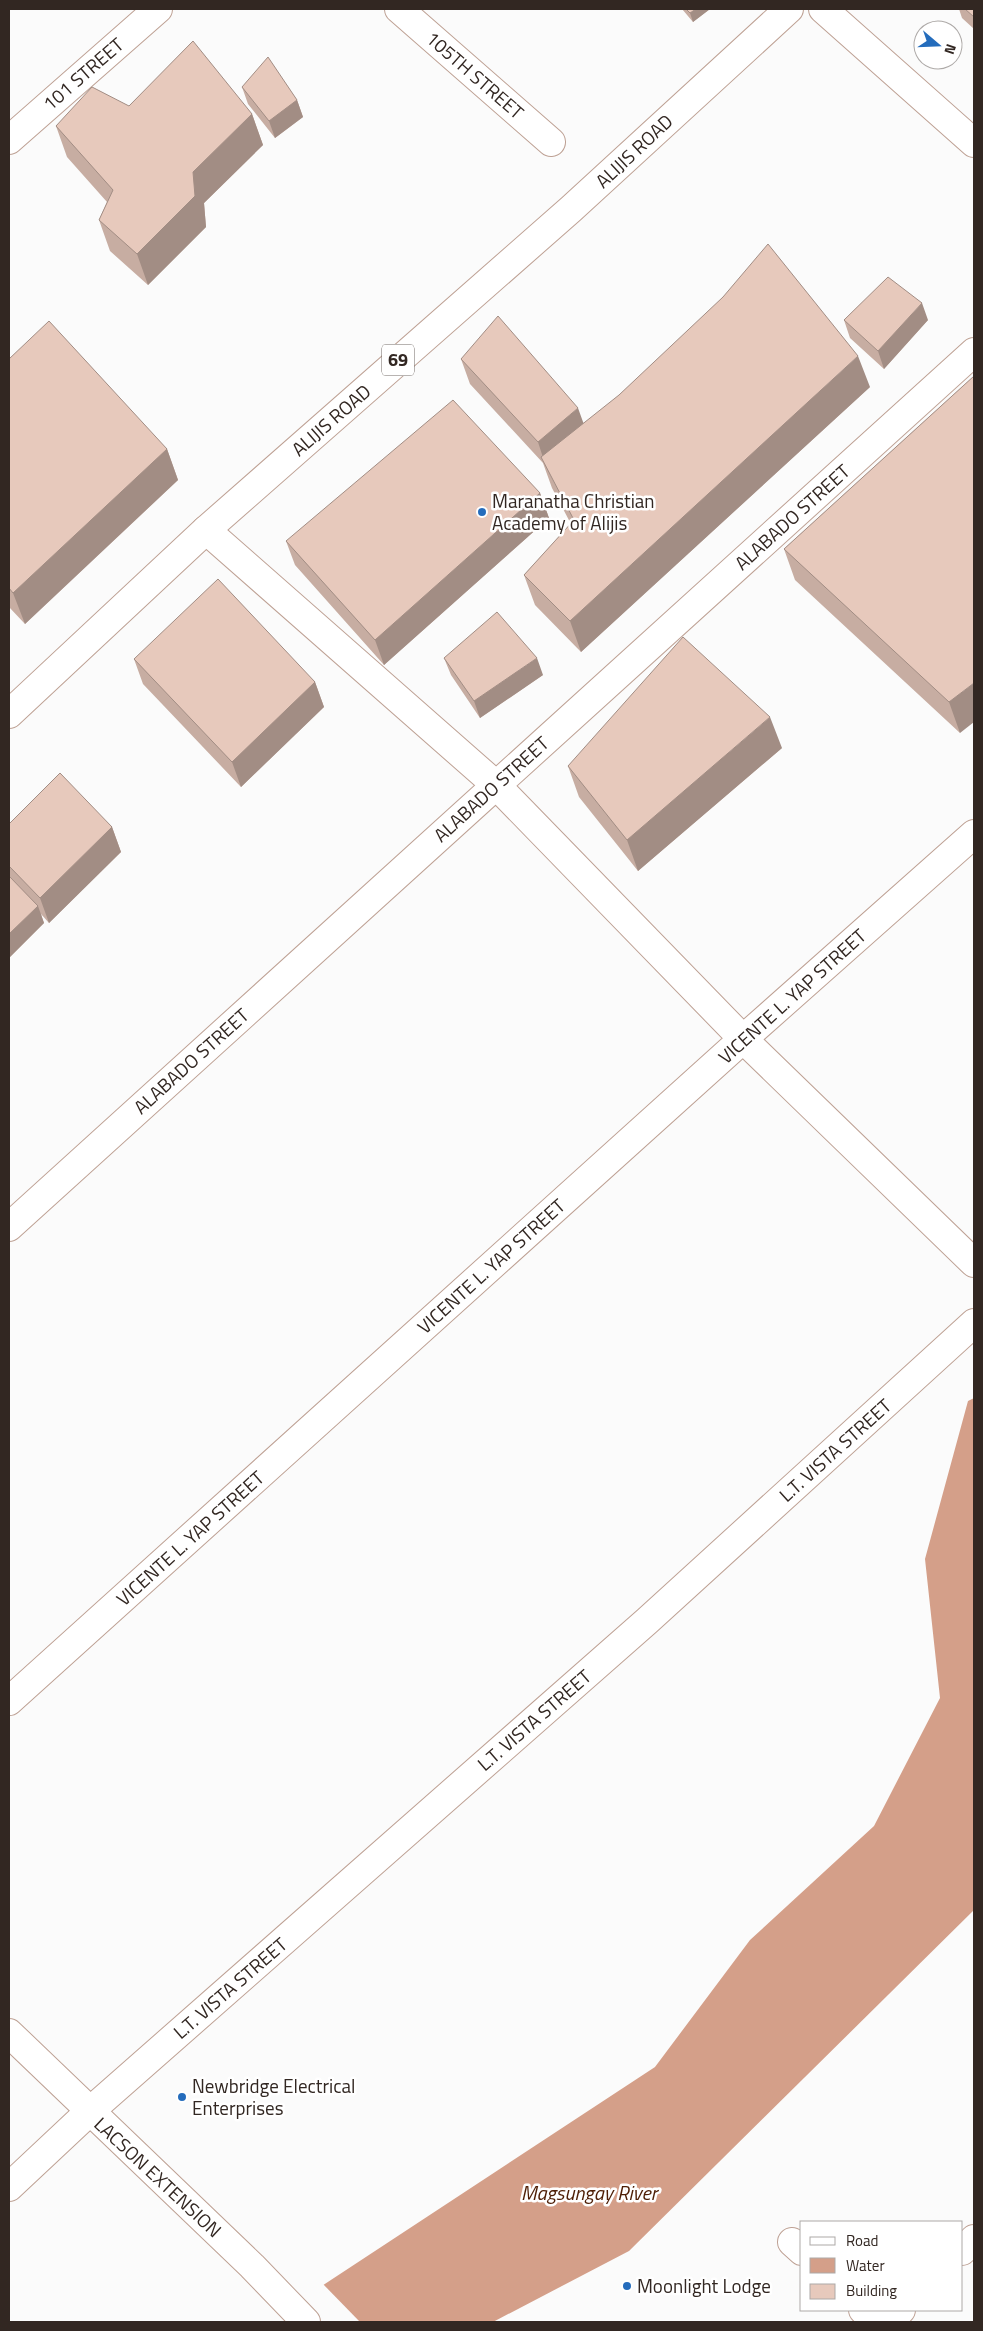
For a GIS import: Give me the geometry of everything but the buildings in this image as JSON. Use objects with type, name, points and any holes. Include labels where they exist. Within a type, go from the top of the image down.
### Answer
[{"type":"street","name":"101 STREET","points":[[9,140],[158,9]]},
{"type":"street","name":"105TH STREET","points":[[399,9],[551,142]]},
{"type":"street","name":"ALIJIS ROAD","points":[[9,714],[206,530],[571,209],[789,9]]},
{"type":"street","points":[[823,9],[974,143]]},
{"type":"street","name":"ALABADO STREET","points":[[9,1227],[974,352]]},
{"type":"street","points":[[206,530],[496,785],[743,1039],[974,1263]]},
{"type":"street","name":"VICENTE L. YAP STREET","points":[[9,1701],[743,1039],[974,834]]},
{"type":"street","name":"L.T. VISTA STREET","points":[[9,2187],[89,2112],[647,1621],[974,1323]]},
{"type":"street","name":"LACSON EXTENSION","points":[[9,2033],[89,2112],[252,2266],[306,2322]]},
{"type":"street","points":[[963,2250],[974,2239]]},
{"type":"street","points":[[864,2311],[876,2322]]},
{"type":"street","points":[[888,2322],[900,2311]]},
{"type":"water","name":"Magsungay River","points":[[974,1398],[974,1910],[629,2251],[493,2322],[267,2322],[655,2067],[750,1940],[874,1826],[940,1698],[925,1559],[968,1401]]},
{"type":"pier","points":[[322,2283],[360,2322],[264,2322],[265,2320]]},
{"type":"place","name":"Maranatha Christian Academy of Alijis","points":[[482,512]]},
{"type":"place","name":"Newbridge Electrical Enterprises","points":[[182,2097]]},
{"type":"place","name":"Moonlight Lodge","points":[[627,2286]]}]
